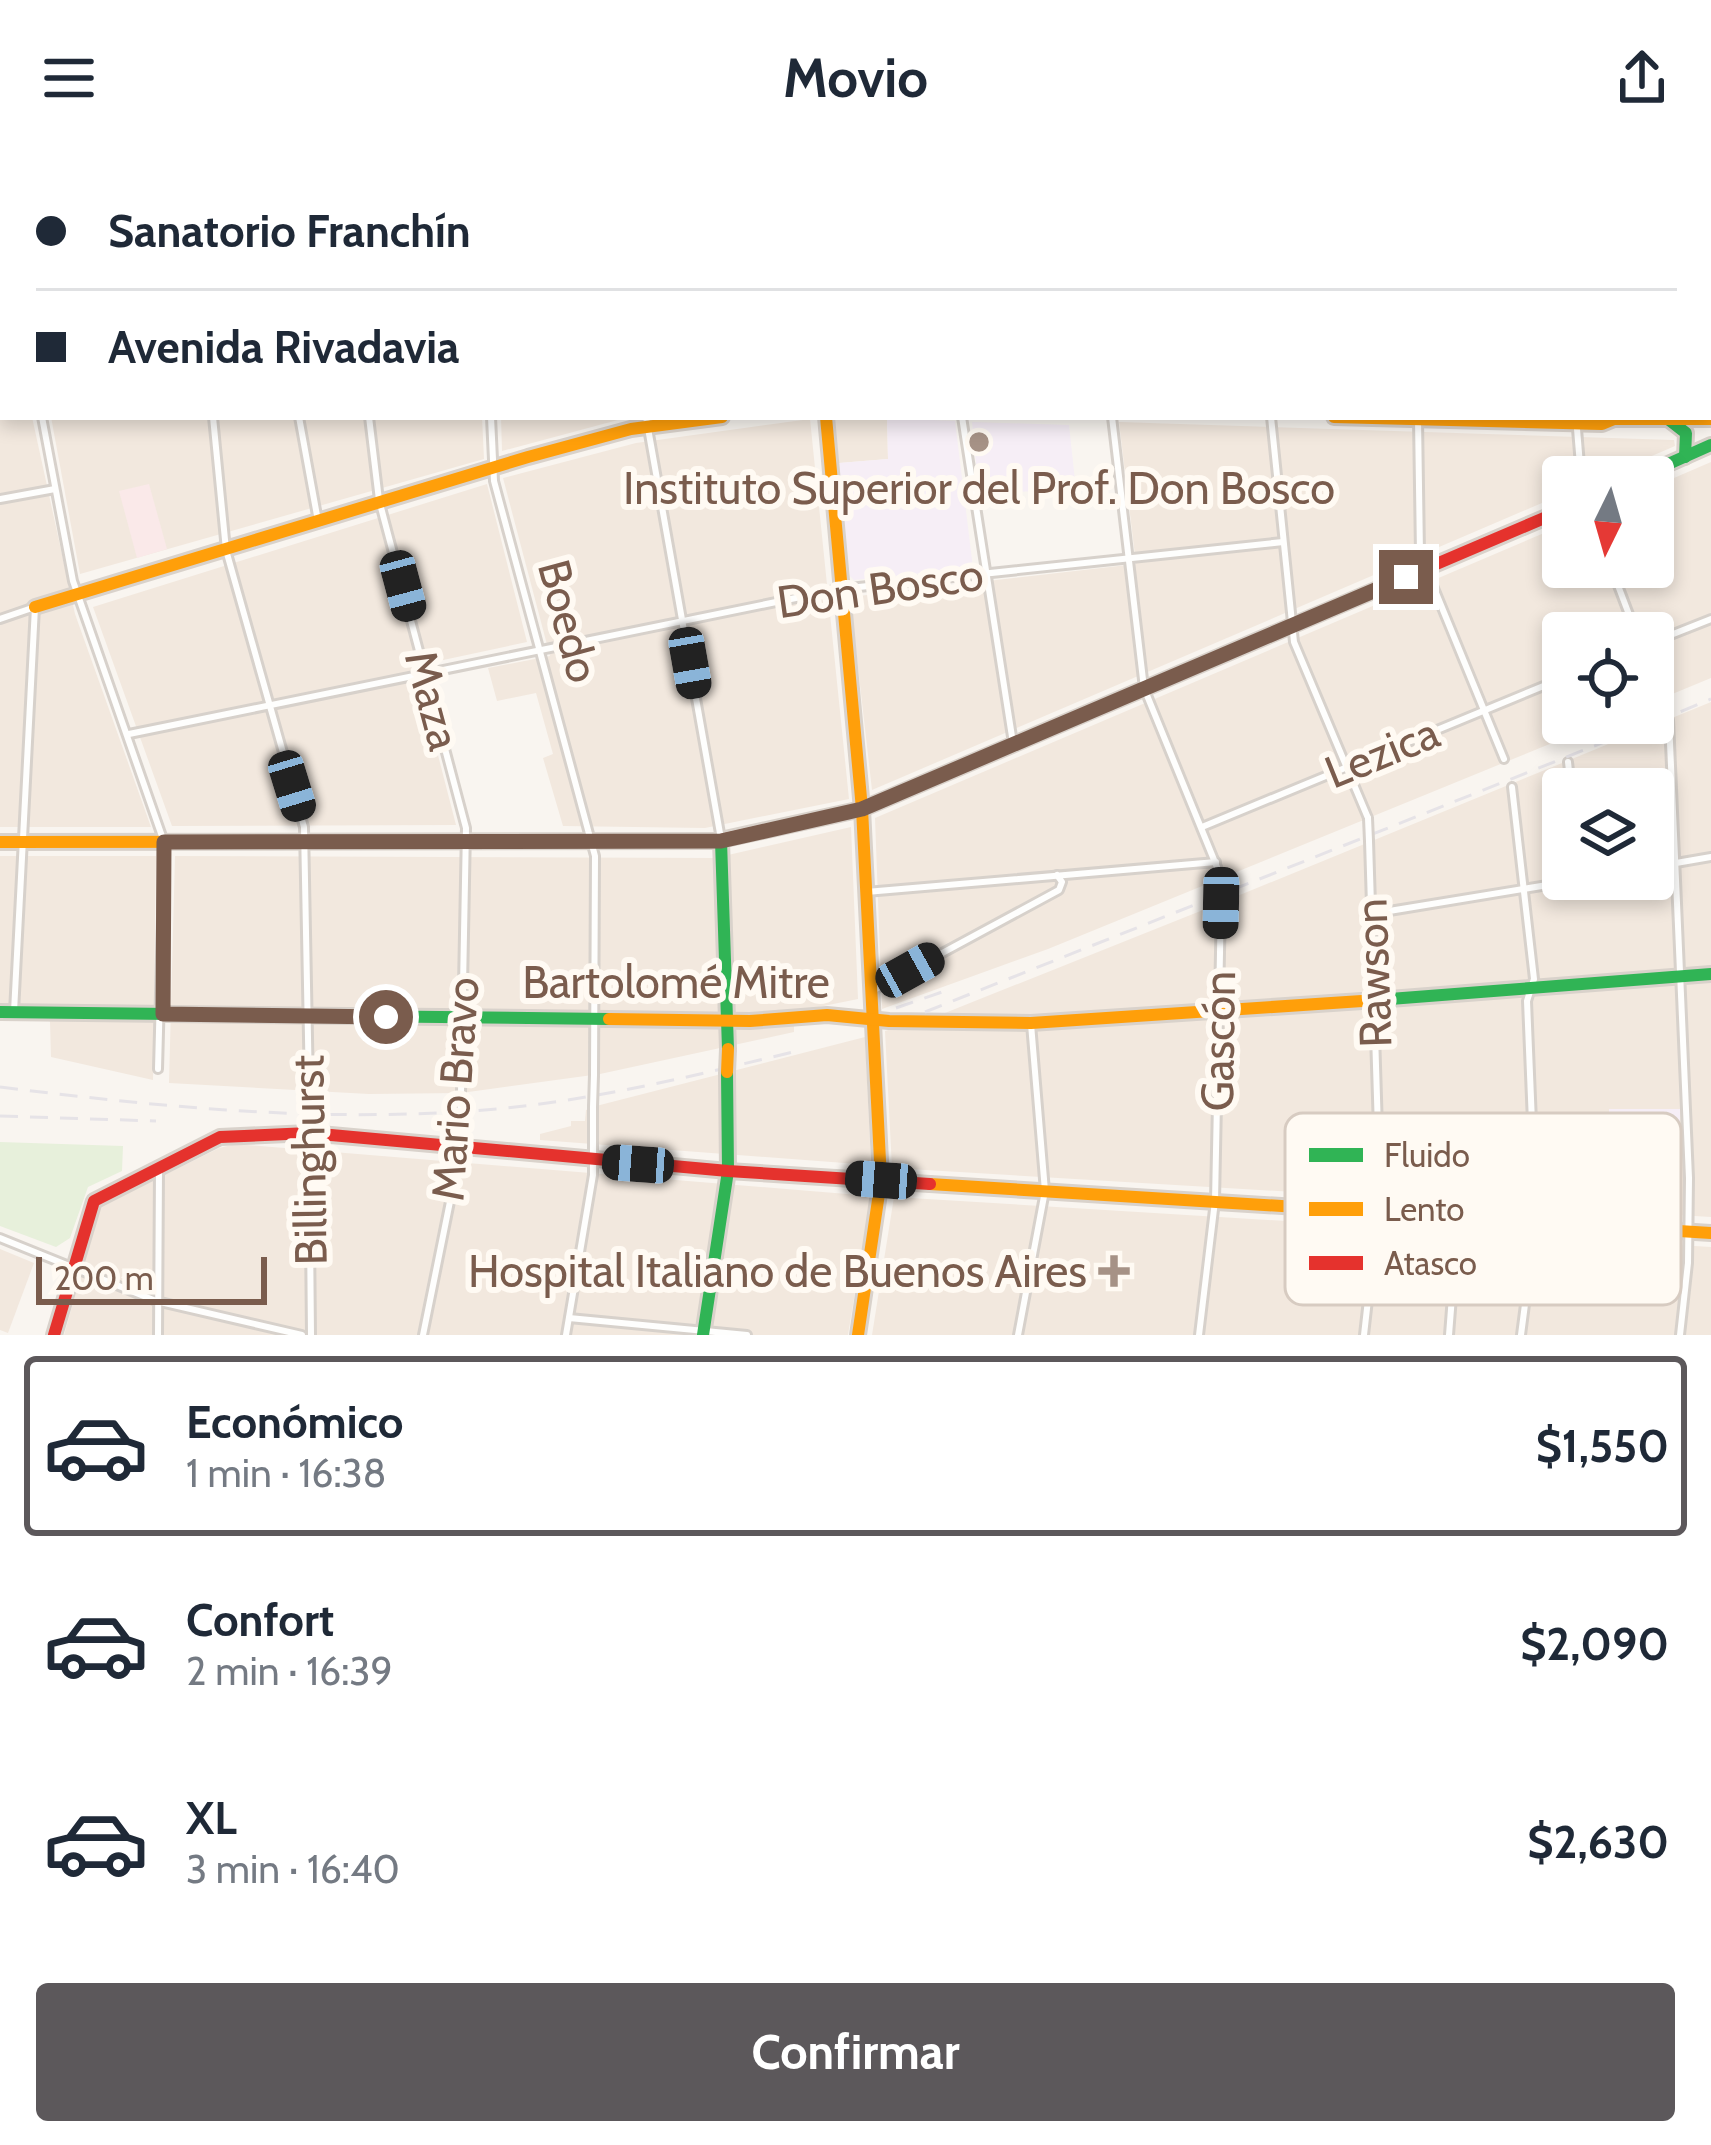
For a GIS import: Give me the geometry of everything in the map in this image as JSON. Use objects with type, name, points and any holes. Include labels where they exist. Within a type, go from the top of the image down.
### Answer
[{"type":"main road","points":[[34,608],[379,500],[646,422],[676,420]]},
{"type":"main road","points":[[826,420],[862,809],[881,1180],[857,1335]]},
{"type":"main road","points":[[1576,420],[1605,424],[1610,420]]},
{"type":"main road","points":[[1670,420],[1686,433],[1685,457]]},
{"type":"main road","points":[[1674,462],[1711,445]]},
{"type":"main road","points":[[0,842],[721,841],[862,809],[1542,519]]},
{"type":"main road","points":[[704,1333],[728,1171],[721,841]]},
{"type":"main road","name":"Bartolomé Mitre","points":[[7,1012],[594,1020],[799,1020],[827,1015],[1031,1023],[1711,974]]},
{"type":"main road","points":[[54,1335],[91,1204],[103,1193],[220,1137],[309,1128],[459,1139],[593,1160],[728,1171],[1285,1205]]},
{"type":"main road","points":[[1681,1230],[1711,1233]]},
{"type":"street","points":[[43,420],[78,594],[164,842],[158,1069]]},
{"type":"street","name":"Billinghurst","points":[[213,420],[226,550],[304,827],[311,1335]]},
{"type":"street","points":[[299,420],[318,521]]},
{"type":"street","name":"Maza","points":[[369,420],[379,500],[466,842]]},
{"type":"street","name":"Boedo","points":[[491,420],[494,468],[595,856],[593,1160],[566,1335]]},
{"type":"street","points":[[962,420],[1013,742]]},
{"type":"street","name":"Gascón","points":[[1112,420],[1144,688],[1221,877],[1215,1201],[1199,1335]]},
{"type":"street","name":"Rawson","points":[[1271,420],[1294,642],[1369,818],[1377,1113]]},
{"type":"street","points":[[1418,420],[1420,554],[1504,759]]},
{"type":"street","points":[[1576,420],[1579,456]]},
{"type":"street","points":[[646,422],[721,841]]},
{"type":"street","points":[[0,499],[55,489]]},
{"type":"street","name":"Don Bosco","points":[[129,734],[840,590],[1283,542]]},
{"type":"street","points":[[0,619],[34,608],[22,842],[7,1012]]},
{"type":"street","points":[[1674,634],[1711,619]]},
{"type":"street","name":"Lezica","points":[[1202,827],[1542,687]]},
{"type":"street","points":[[1671,744],[1689,1231],[1680,1335]]},
{"type":"street","points":[[1568,763],[1569,768]]},
{"type":"street","points":[[1512,787],[1534,979],[1527,1001],[1531,1113]]},
{"type":"street","name":"Mario Bravo","points":[[423,1335],[459,1139],[466,842]]},
{"type":"street","points":[[1674,863],[1711,857]]},
{"type":"street","points":[[866,892],[1216,862]]},
{"type":"street","points":[[872,991],[1059,890],[1058,875]]},
{"type":"street","points":[[1371,914],[1542,887]]},
{"type":"street","points":[[1018,1335],[1045,1191],[1031,1023]]},
{"type":"street","points":[[158,1335],[159,1166]]},
{"type":"street","points":[[0,1238],[156,1301],[302,1335]]},
{"type":"street","name":"Rawson","points":[[1364,1335],[1368,1305]]},
{"type":"street","points":[[1449,1335],[1452,1305]]},
{"type":"street","points":[[1521,1335],[1525,1305]]},
{"type":"street","points":[[569,1318],[747,1335]]},
{"type":"shaded area","points":[[0,420],[33,420],[75,614],[151,827],[0,827]]},
{"type":"shaded area","points":[[52,420],[482,420],[484,459],[80,574]]},
{"type":"shaded area","points":[[501,420],[618,420],[502,451]]},
{"type":"shaded area","points":[[810,420],[849,799],[705,828],[563,826],[543,758],[553,754],[536,693],[497,701],[488,668],[550,656],[503,478],[636,443]]},
{"type":"shaded area","points":[[834,420],[887,420],[888,459],[839,463]]},
{"type":"shaded area","points":[[887,420],[955,421],[973,568],[854,580],[850,576],[839,463],[888,459]]},
{"type":"shaded area","points":[[972,422],[1069,425],[1076,490],[979,493]]},
{"type":"shaded area","points":[[1119,422],[1674,440],[1675,446],[1652,456],[1542,456],[1542,503],[872,790],[850,597],[1136,564]]},
{"type":"shaded area","points":[[1711,462],[1711,678],[1674,693],[1674,612],[1542,612],[1542,744],[1550,744],[1048,949],[882,1009],[875,818],[1542,534],[1542,588],[1674,588],[1674,478]]},
{"type":"shaded area","points":[[149,484],[167,549],[137,558],[119,491]]},
{"type":"shaded area","points":[[487,484],[527,642],[415,666],[456,825],[172,826],[93,607]]},
{"type":"shaded area","points":[[1711,702],[1711,1217],[1681,1215],[1681,1113],[1285,1113],[1285,1192],[892,1168],[885,1031],[945,1013],[1542,771],[1542,900],[1674,900],[1674,768],[1550,768],[1608,744],[1674,744],[1674,717]]},
{"type":"shaded area","points":[[851,827],[858,999],[794,1012],[794,1032],[600,1074],[461,1093],[369,1094],[169,1083],[175,856],[715,858]]},
{"type":"shaded area","points":[[0,856],[156,856],[153,1080],[51,1057],[50,1022],[37,1006],[0,1005]]},
{"type":"shaded area","points":[[865,1037],[871,1165],[540,1140],[540,1134],[571,1126],[571,1121],[585,1121],[586,1110],[600,1105]]},
{"type":"shaded area","points":[[1609,1109],[1680,1109],[1680,1113],[1609,1113]]},
{"type":"shaded area","points":[[236,1144],[871,1196],[848,1335],[64,1335],[100,1207]]},
{"type":"shaded area","points":[[894,1197],[1285,1221],[1285,1305],[1681,1305],[1681,1245],[1711,1247],[1711,1335],[872,1335]]},
{"type":"shaded area","points":[[0,1249],[34,1263],[8,1333],[0,1330]]},
{"type":"green space","points":[[0,1142],[123,1146],[122,1171],[88,1187],[70,1238],[56,1247],[0,1226]]},
{"type":"railway","points":[[1674,714],[1711,699]]},
{"type":"railway","points":[[925,1012],[1599,744]]},
{"type":"railway","points":[[896,1008],[942,992]]},
{"type":"railway","points":[[0,1087],[227,1110],[341,1115],[456,1112],[585,1097],[797,1051]]},
{"type":"railway","points":[[0,1116],[156,1121]]},
{"type":"traffic: fast","points":[[1669,420],[1686,433],[1685,457]]},
{"type":"traffic: fast","points":[[1674,461],[1711,445]]},
{"type":"traffic: fast","points":[[721,841],[728,1049]]},
{"type":"traffic: fast","points":[[1377,1000],[1711,974]]},
{"type":"traffic: fast","points":[[0,1012],[609,1019]]},
{"type":"traffic: fast","points":[[703,1335],[728,1171],[727,1072]]},
{"type":"traffic: slow","points":[[35,607],[528,457],[631,429],[699,420]]},
{"type":"traffic: slow","points":[[826,420],[862,809],[881,1180],[858,1335]]},
{"type":"traffic: slow","points":[[1449,420],[1602,424],[1612,420]]},
{"type":"traffic: slow","points":[[0,842],[716,841]]},
{"type":"traffic: slow","points":[[609,1019],[750,1021],[827,1015],[1031,1023],[1377,1000]]},
{"type":"traffic: slow","points":[[727,1072],[728,1049]]},
{"type":"traffic: slow","points":[[930,1184],[1285,1206]]},
{"type":"traffic: slow","points":[[1681,1231],[1711,1233]]},
{"type":"traffic: jam","points":[[716,841],[862,809],[1542,519]]},
{"type":"traffic: jam","points":[[54,1335],[94,1201],[220,1137],[309,1133],[930,1184]]},
{"type":"place","name":"Instituto Superior del Prof. Don Bosco","points":[[979,442]]},
{"type":"place","name":"Hospital Italiano de Buenos Aires","points":[[1114,1271]]},
{"type":"route","points":[[386,1017],[163,1014],[164,842],[721,841],[862,809],[1406,577]]}]
